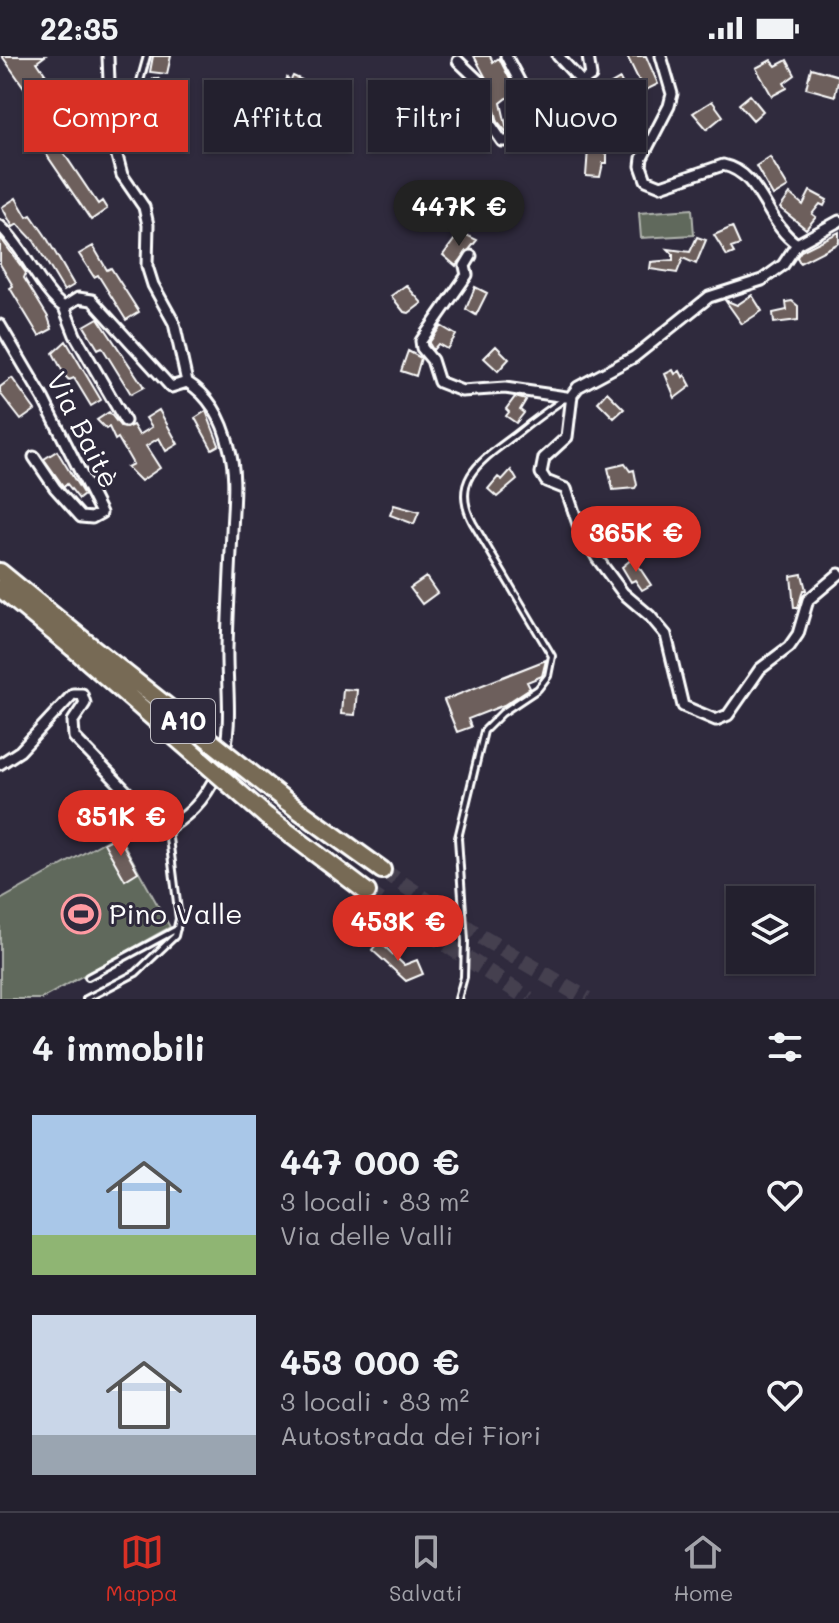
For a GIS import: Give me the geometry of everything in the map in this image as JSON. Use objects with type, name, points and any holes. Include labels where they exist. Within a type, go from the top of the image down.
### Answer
[{"type":"highway","name":"A10","points":[[0,572],[266,816],[367,892]]},
{"type":"highway","name":"A10","points":[[0,588],[382,870]]},
{"type":"street","points":[[108,56],[108,80]]},
{"type":"street","points":[[458,61],[480,82],[495,133],[502,141],[511,141],[519,136],[525,95],[506,56]]},
{"type":"street","points":[[558,56],[582,82],[591,76],[588,56]]},
{"type":"street","points":[[661,56],[672,94],[642,158],[642,172],[646,180],[661,186],[723,165],[732,167],[750,181],[774,219],[797,244]]},
{"type":"street","points":[[0,764],[20,751],[73,694],[82,694],[85,703],[73,721],[74,737],[157,823],[169,828],[193,812],[211,789],[222,760],[228,724],[227,649],[233,473],[230,448],[216,411],[199,389],[187,382],[174,323],[153,285],[147,266],[148,225],[144,207],[122,175],[116,152]]},
{"type":"street","points":[[839,221],[797,244],[783,265],[762,280],[709,297],[634,357],[578,387],[569,396],[567,437],[544,458],[541,473],[546,481],[566,489],[578,524],[597,558],[623,593],[650,616],[666,635],[683,706],[716,720],[728,715],[760,669],[789,647],[798,634],[808,600],[839,574]]},
{"type":"street","name":"Via Baitè","points":[[0,226],[30,261],[56,302],[64,307],[75,335],[125,421]]},
{"type":"street","points":[[471,256],[465,266],[467,275],[421,341],[422,348],[432,360],[439,382],[462,391],[505,388],[569,396]]},
{"type":"street","points":[[64,307],[81,297],[92,300],[171,387],[187,382]]},
{"type":"street","name":"Via Baitè","points":[[0,325],[43,398],[101,513],[92,518],[81,517],[55,488],[34,457]]},
{"type":"lane","points":[[141,80],[147,56]]},
{"type":"lane","points":[[458,999],[464,977],[465,941],[458,838],[484,731],[502,713],[538,689],[548,676],[552,656],[473,523],[463,500],[469,478],[481,461],[569,396]]},
{"type":"lane","points":[[86,999],[136,973],[163,950],[179,928],[169,828]]},
{"type":"lane","points":[[88,977],[179,928]]},
{"type":"green space","points":[[692,209],[694,235],[641,238],[639,213]]},
{"type":"green space","name":"Pino Valle","points":[[118,834],[170,927],[41,999],[0,999],[0,900]]},
{"type":"building","points":[[2,56],[45,56],[37,62],[49,80],[24,80],[24,87]]},
{"type":"building","points":[[153,56],[171,56],[167,74],[150,72]]},
{"type":"building","points":[[474,56],[490,56],[493,62],[499,58],[510,80],[506,80],[506,99],[501,103],[506,132],[498,122],[490,80],[487,80]]},
{"type":"building","points":[[627,56],[646,56],[658,84],[646,90],[646,80],[639,80]]},
{"type":"building","points":[[771,60],[776,66],[787,60],[795,75],[784,83],[787,88],[772,96],[756,68]]},
{"type":"building","points":[[811,68],[839,76],[835,96],[806,88]]},
{"type":"building","points":[[750,95],[763,111],[753,120],[739,104]]},
{"type":"building","points":[[712,101],[723,116],[707,129],[693,113]]},
{"type":"building","points":[[45,152],[63,152],[98,204],[102,201],[107,209],[91,220]]},
{"type":"building","points":[[588,152],[607,154],[607,163],[603,163],[600,177],[586,176]]},
{"type":"building","points":[[770,157],[788,187],[773,196],[756,166]]},
{"type":"building","points":[[810,191],[827,200],[812,214],[816,217],[806,229],[780,208],[790,194],[803,205]]},
{"type":"building","points":[[16,198],[27,217],[31,215],[45,235],[74,285],[64,291],[34,241],[18,224],[13,227],[2,207]]},
{"type":"building","points":[[732,227],[740,245],[731,248],[734,253],[727,256],[714,235]]},
{"type":"building","points":[[460,232],[477,240],[456,266],[443,255]]},
{"type":"building","points":[[839,232],[839,243],[800,263],[797,257],[801,251]]},
{"type":"building","points":[[0,237],[26,273],[24,278],[48,317],[52,329],[39,336],[10,288],[13,286],[0,264]]},
{"type":"building","points":[[697,237],[706,240],[696,264],[683,258],[677,273],[650,269],[651,262],[673,260],[673,254],[668,249],[690,252]]},
{"type":"building","points":[[93,246],[139,312],[126,320],[98,275],[94,277],[79,254]]},
{"type":"building","points":[[406,285],[422,303],[409,313],[404,312],[391,296]]},
{"type":"building","points":[[475,287],[487,293],[476,315],[466,309]]},
{"type":"building","points":[[752,295],[762,311],[742,324],[725,300],[737,305]]},
{"type":"building","points":[[792,301],[798,306],[798,320],[774,323],[773,313],[787,310],[786,302]]},
{"type":"building","points":[[98,318],[144,387],[131,394],[102,347],[98,349],[84,326]]},
{"type":"building","points":[[441,326],[456,335],[447,349],[438,344],[433,350],[429,343]]},
{"type":"building","points":[[66,341],[101,400],[91,406],[74,378],[69,380],[65,376],[53,353]]},
{"type":"building","points":[[496,346],[509,359],[498,371],[484,358]]},
{"type":"building","points":[[408,351],[421,358],[416,376],[401,371]]},
{"type":"building","points":[[673,370],[675,374],[680,371],[683,377],[685,375],[691,386],[675,398],[665,374]]},
{"type":"building","points":[[12,378],[35,410],[21,420],[0,393],[0,387]]},
{"type":"building","points":[[607,392],[624,409],[614,418],[598,402]]},
{"type":"building","points":[[515,397],[526,400],[520,410],[524,413],[516,423],[506,416],[509,412],[506,409]]},
{"type":"building","points":[[159,410],[178,444],[166,451],[159,438],[146,446],[160,468],[141,481],[127,467],[133,464],[118,438],[115,440],[109,427],[106,429],[97,420],[109,412],[121,427],[133,425],[139,435],[152,427],[146,418]]},
{"type":"building","points":[[206,411],[219,445],[212,449],[195,418]]},
{"type":"building","points":[[57,451],[84,495],[79,499],[67,484],[64,487],[44,459]]},
{"type":"building","points":[[625,464],[630,471],[634,470],[637,485],[635,488],[613,490],[608,468]]},
{"type":"building","points":[[511,470],[517,480],[497,497],[488,489],[498,477],[502,480]]},
{"type":"building","points":[[394,505],[419,512],[414,524],[390,515]]},
{"type":"building","points":[[633,558],[651,585],[642,590],[635,580],[631,582],[622,567]]},
{"type":"building","points":[[802,574],[806,590],[803,590],[798,608],[794,608],[791,576]]},
{"type":"building","points":[[426,577],[437,593],[422,604],[410,588]]},
{"type":"building","points":[[546,660],[542,676],[527,682],[530,688],[504,705],[468,719],[471,727],[457,732],[444,700]]},
{"type":"building","points":[[343,689],[357,690],[355,715],[341,714]]},
{"type":"building","points":[[118,836],[138,872],[125,880],[104,843]]},
{"type":"building","points":[[379,941],[404,965],[417,960],[423,974],[406,981],[372,950]]},
{"type":"tunnel","points":[[382,870],[478,935],[587,999]]},
{"type":"tunnel","points":[[367,892],[529,999]]},
{"type":"place","name":"Pino Valle","points":[[81,914]]}]
